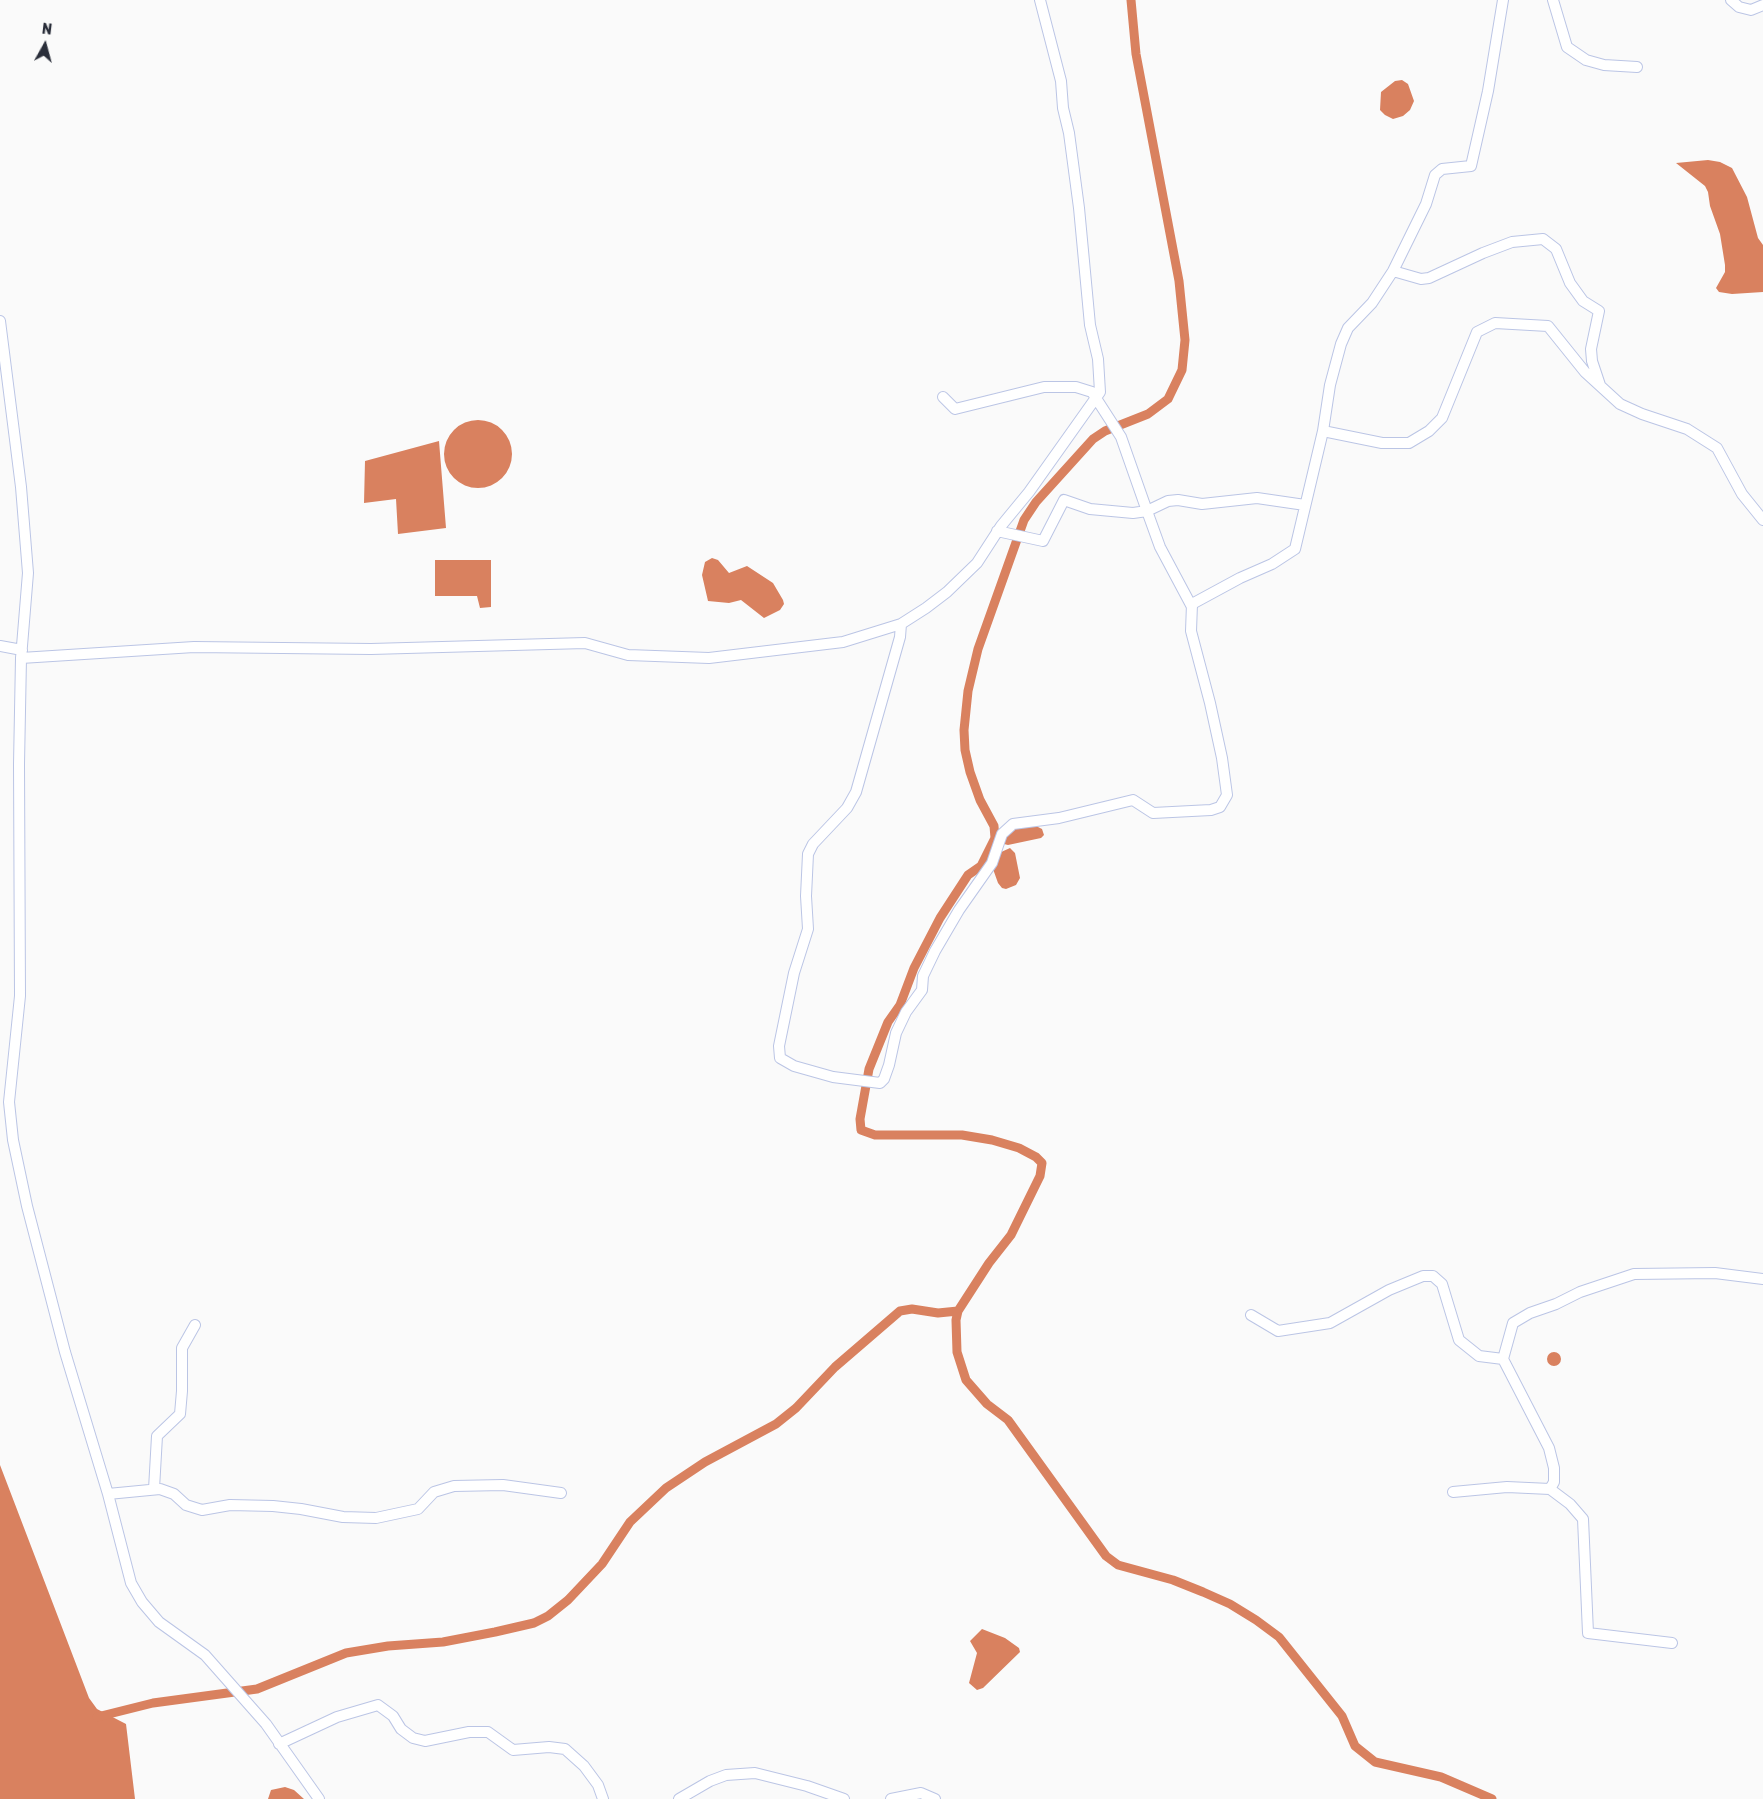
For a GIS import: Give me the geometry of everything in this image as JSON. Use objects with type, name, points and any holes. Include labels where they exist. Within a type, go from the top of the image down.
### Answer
[{"type":"street","points":[[0,646],[21,654],[194,647],[371,649],[585,642],[628,655],[709,658],[843,642],[901,624],[926,608],[977,563],[998,531],[1100,392],[1098,359],[1090,325],[1079,208],[1069,133],[1063,108],[1060,81],[1040,0]]},
{"type":"street","points":[[901,624],[900,636],[856,792],[847,808],[813,844],[808,854],[806,896],[808,929],[794,973],[779,1046],[780,1058],[794,1066],[833,1077],[880,1083],[884,1079],[889,1065],[896,1033],[906,1012],[922,990],[923,976],[935,951],[958,910],[992,863],[1002,834],[1013,824],[1059,818],[1133,800],[1153,812],[1210,810],[1220,807],[1227,796],[1222,758],[1210,702],[1196,658],[1191,631],[1192,604],[1240,578],[1272,564],[1295,549],[1323,431],[1330,385],[1341,344],[1348,328],[1372,303],[1393,271],[1406,240],[1426,204],[1434,175],[1442,169],[1471,166],[1488,92],[1502,0]]},
{"type":"street","points":[[1553,0],[1567,47],[1586,60],[1604,66],[1637,67]]},
{"type":"street","points":[[1731,0],[1738,8],[1751,10],[1763,5]]},
{"type":"street","points":[[1393,271],[1421,279],[1429,278],[1512,242],[1543,239],[1556,249],[1570,283],[1582,300],[1599,311],[1591,349],[1592,361],[1600,386]]},
{"type":"street","points":[[0,322],[20,487],[28,572],[21,654],[18,764],[20,996],[8,1102],[13,1140],[29,1216],[65,1352],[108,1494],[131,1583],[142,1602],[159,1622],[205,1654],[266,1724],[319,1799]]},
{"type":"street","points":[[1323,431],[1382,443],[1409,443],[1428,431],[1442,418],[1477,332],[1494,323],[1548,326],[1585,372],[1620,404],[1642,414],[1687,429],[1708,440],[1718,448],[1742,494],[1763,520]]},
{"type":"street","points":[[943,397],[955,409],[1044,387],[1076,387],[1092,392],[1097,396],[1121,437],[1160,547],[1192,607]]},
{"type":"street","points":[[998,531],[1043,541],[1064,500],[1090,509],[1134,513],[1147,511],[1168,501],[1178,500],[1202,504],[1256,498],[1305,505]]},
{"type":"street","points":[[1550,1489],[1554,1482],[1554,1468],[1549,1448],[1503,1359],[1513,1323],[1530,1312],[1556,1304],[1580,1292],[1634,1274],[1715,1273],[1763,1279]]},
{"type":"street","points":[[1251,1315],[1278,1331],[1330,1323],[1389,1290],[1423,1276],[1433,1276],[1442,1284],[1459,1340],[1479,1356],[1503,1359]]},
{"type":"street","points":[[154,1489],[157,1436],[180,1414],[182,1348],[195,1325]]},
{"type":"street","points":[[108,1494],[154,1489],[174,1494],[186,1505],[202,1510],[230,1505],[272,1506],[301,1508],[343,1517],[376,1518],[418,1508],[434,1492],[454,1486],[503,1485],[561,1493]]},
{"type":"street","points":[[1454,1492],[1507,1487],[1550,1489],[1570,1504],[1584,1519],[1588,1633],[1672,1643]]},
{"type":"street","points":[[279,1744],[337,1717],[378,1705],[393,1716],[401,1730],[413,1738],[425,1741],[469,1732],[488,1732],[513,1750],[549,1747],[565,1748],[584,1766],[598,1785],[603,1799]]},
{"type":"street","points":[[679,1799],[710,1781],[726,1775],[756,1773],[807,1786],[844,1799]]},
{"type":"street","points":[[891,1799],[920,1793],[935,1799]]},
{"type":"shaded area","points":[[1402,80],[1408,84],[1414,101],[1410,110],[1403,116],[1393,119],[1380,110],[1381,92],[1395,81]]},
{"type":"shaded area","points":[[1708,160],[1720,162],[1732,168],[1747,197],[1758,238],[1763,245],[1763,292],[1732,294],[1719,292],[1716,288],[1725,272],[1725,265],[1720,234],[1710,206],[1708,192],[1705,186],[1676,163]]},
{"type":"shaded area","points":[[478,420],[491,422],[502,430],[510,441],[512,454],[510,467],[502,478],[491,486],[478,488],[465,486],[454,478],[446,467],[444,454],[446,441],[454,430],[465,422]]},
{"type":"shaded area","points":[[439,441],[446,528],[398,534],[396,499],[364,503],[365,461]]},
{"type":"shaded area","points":[[712,558],[718,560],[729,573],[747,566],[773,583],[783,600],[784,604],[780,610],[764,618],[741,600],[729,603],[708,601],[702,575],[705,562]]},
{"type":"shaded area","points":[[435,560],[491,560],[491,607],[480,608],[477,596],[435,596]]},
{"type":"shaded area","points":[[1034,825],[1042,829],[1044,835],[1041,838],[1008,845],[1004,844],[1004,839],[1013,827]]},
{"type":"shaded area","points":[[1010,848],[1015,853],[1020,878],[1016,885],[1006,889],[1002,888],[998,883],[993,869],[999,853]]},
{"type":"shaded area","points":[[1551,1352],[1557,1352],[1561,1359],[1557,1366],[1551,1366],[1547,1362],[1547,1356]]},
{"type":"shaded area","points":[[0,1465],[89,1698],[97,1709],[126,1724],[135,1799],[0,1799]]},
{"type":"shaded area","points":[[982,1629],[1005,1638],[1019,1648],[1020,1652],[983,1688],[977,1690],[969,1683],[977,1653],[970,1641]]},
{"type":"shaded area","points":[[285,1787],[294,1790],[304,1799],[268,1799],[271,1790]]},
{"type":"waterway","points":[[97,1717],[153,1703],[257,1689],[346,1653],[388,1646],[443,1642],[534,1623],[548,1616],[568,1600],[602,1564],[630,1522],[666,1488],[705,1462],[776,1424],[796,1408],[835,1367],[900,1311],[912,1309],[938,1313],[958,1311],[989,1263],[1011,1235],[1040,1176],[1042,1163],[1036,1157],[1019,1148],[992,1140],[962,1135],[875,1135],[861,1130],[860,1119],[869,1069],[888,1022],[900,1005],[914,968],[940,918],[968,875],[981,866],[995,838],[994,826],[980,800],[970,772],[965,750],[964,730],[968,691],[978,649],[1024,520],[1036,502],[1093,439],[1105,431],[1148,414],[1168,399],[1182,370],[1185,340],[1179,281],[1136,54],[1131,0]]},
{"type":"waterway","points":[[958,1311],[956,1320],[957,1352],[966,1380],[987,1404],[1008,1420],[1106,1556],[1118,1565],[1173,1580],[1230,1604],[1279,1637],[1342,1716],[1355,1746],[1375,1762],[1441,1777],[1492,1799]]}]
